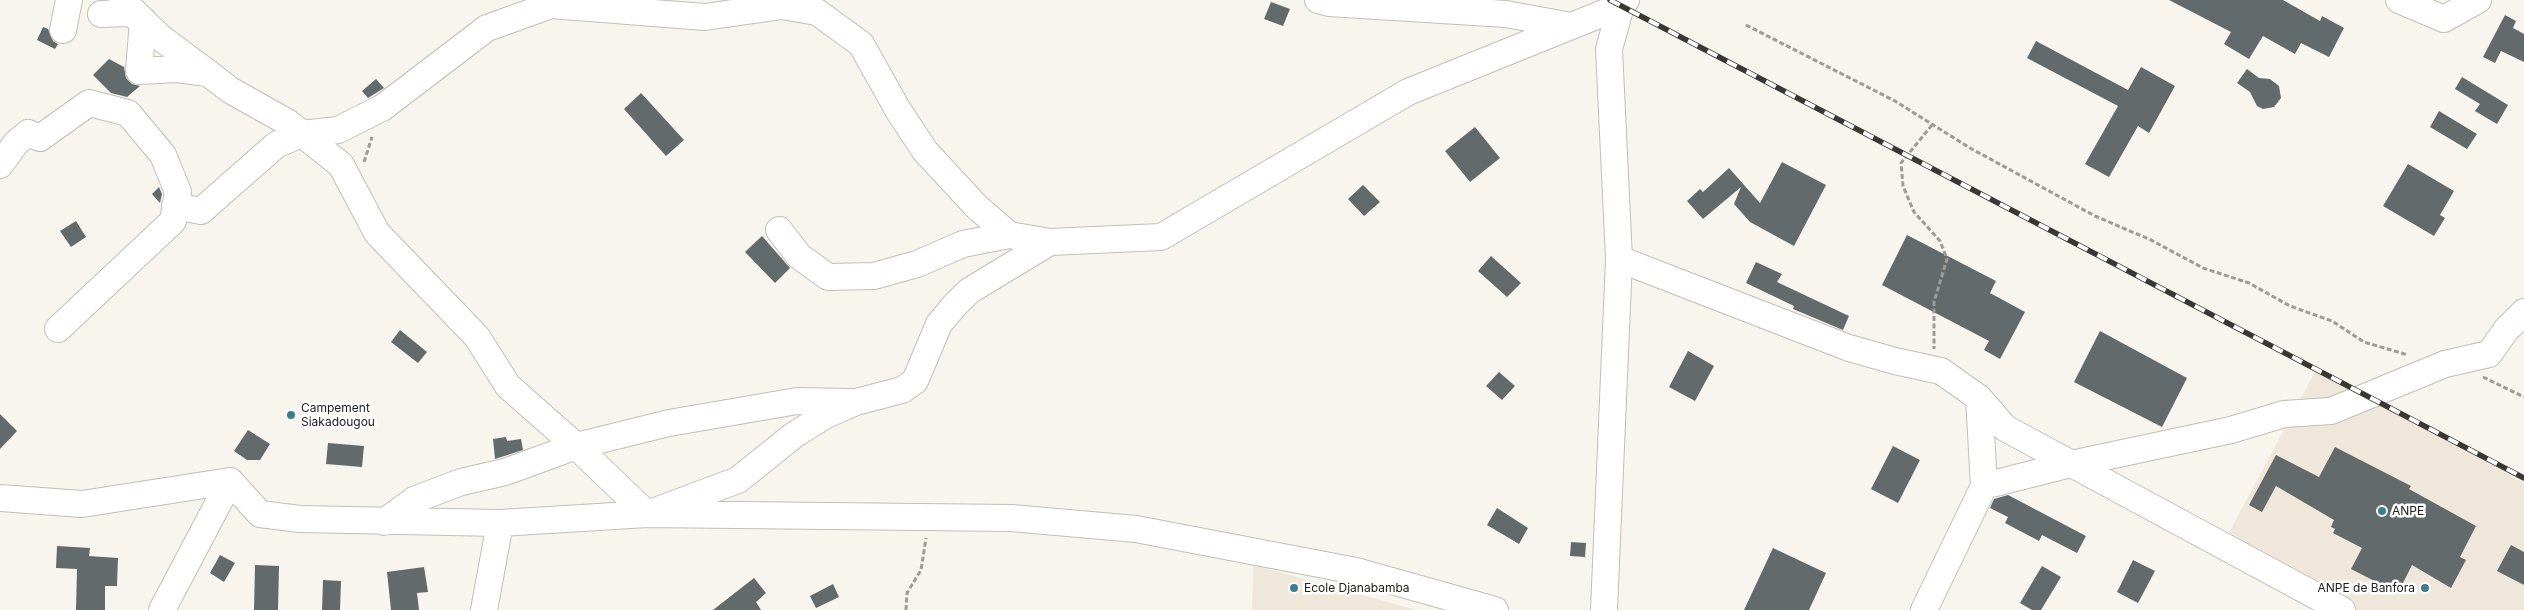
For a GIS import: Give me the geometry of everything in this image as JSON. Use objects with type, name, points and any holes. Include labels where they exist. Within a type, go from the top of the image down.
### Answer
[{"type":"street","points":[[63,30],[69,0]]},
{"type":"street","points":[[122,0],[161,38],[230,90],[286,122],[340,165],[377,233],[478,337],[508,386],[576,446],[647,514]]},
{"type":"street","points":[[1318,0],[1329,3],[1506,14],[1571,26]]},
{"type":"street","points":[[2399,0],[2444,19],[2478,0]]},
{"type":"street","points":[[779,230],[799,256],[828,277],[874,276],[917,264],[963,244],[1009,235],[1050,242],[1162,237],[1408,92],[1624,3]]},
{"type":"street","points":[[1604,610],[1619,260],[1609,49],[1624,3]]},
{"type":"street","points":[[175,206],[201,212],[276,145],[301,134],[338,130],[382,108],[487,28],[552,5],[705,17],[782,6],[817,12],[861,44],[898,110],[925,151],[976,206],[1009,235]]},
{"type":"street","points":[[101,14],[128,13],[143,20]]},
{"type":"street","points":[[143,20],[139,71],[177,69],[208,73]]},
{"type":"street","points":[[0,165],[16,143],[28,132],[40,138],[89,103],[128,113],[162,155],[178,192],[173,221],[58,329]]},
{"type":"street","points":[[647,514],[738,480],[794,435],[826,415],[856,402],[902,390],[916,381],[939,324],[954,306],[969,291],[1050,242]]},
{"type":"street","points":[[1619,260],[1849,348],[1941,371],[1979,398],[2005,428],[2342,610]]},
{"type":"street","points":[[1984,486],[2071,464],[2231,430],[2284,414],[2331,411],[2445,364],[2489,354],[2506,330],[2524,312]]},
{"type":"street","points":[[1924,610],[1984,486],[1979,398]]},
{"type":"street","points":[[384,522],[414,500],[461,482],[505,472],[576,446],[669,422],[797,401],[856,402]]},
{"type":"street","points":[[230,481],[260,514],[300,519],[500,523],[647,514],[926,516],[1011,518],[1136,530],[1356,571],[1495,610]]},
{"type":"street","points":[[0,498],[82,504],[230,481]]},
{"type":"street","points":[[162,610],[230,481]]},
{"type":"street","points":[[484,610],[500,523]]},
{"type":"path","points":[[1746,25],[1895,101],[2018,175],[2095,216],[2150,240],[2203,268],[2248,283],[2290,306],[2332,321],[2364,342],[2412,356]]},
{"type":"path","points":[[358,197],[362,171],[382,108]]},
{"type":"path","points":[[1932,125],[1901,163],[1903,186],[1914,212],[1940,241],[1947,259],[1934,302],[1932,343],[1941,371]]},
{"type":"path","points":[[2445,364],[2474,372],[2524,397]]},
{"type":"path","points":[[906,610],[907,593],[921,570],[926,547],[926,516]]},
{"type":"shaded area","name":"ANPE","points":[[2316,370],[2524,483],[2524,610],[2355,610],[2225,540]]},
{"type":"shaded area","name":"Ecole Djanabamba","points":[[1253,565],[1417,610],[1252,610]]},
{"type":"building","points":[[2169,0],[2283,0],[2320,21],[2322,16],[2344,28],[2329,57],[2301,43],[2295,54],[2263,36],[2249,59],[2224,44],[2231,32]]},
{"type":"building","points":[[1271,2],[1290,9],[1283,26],[1264,19]]},
{"type":"building","points":[[2505,15],[2516,21],[2513,28],[2524,34],[2524,62],[2501,51],[2495,63],[2483,57]]},
{"type":"building","points":[[43,27],[48,29],[53,41],[58,44],[55,49],[37,40]]},
{"type":"building","points":[[2036,41],[2128,90],[2141,67],[2175,86],[2149,133],[2138,126],[2109,177],[2085,164],[2118,106],[2027,58]]},
{"type":"building","points":[[109,59],[124,67],[126,78],[132,84],[140,86],[127,97],[111,93],[93,75]]},
{"type":"building","points":[[2247,69],[2259,78],[2270,79],[2279,86],[2281,98],[2274,107],[2263,109],[2257,106],[2250,92],[2237,83]]},
{"type":"building","points":[[2462,77],[2508,105],[2497,124],[2475,111],[2480,104],[2455,89]]},
{"type":"building","points":[[376,79],[384,88],[368,98],[362,91]]},
{"type":"building","points":[[641,93],[684,140],[666,156],[624,109]]},
{"type":"building","points":[[2439,111],[2477,134],[2467,149],[2430,127]]},
{"type":"building","points":[[1475,127],[1500,158],[1470,182],[1445,151]]},
{"type":"building","points":[[1782,162],[1826,185],[1794,246],[1750,222],[1734,204],[1741,187],[1703,219],[1687,201],[1700,189],[1703,192],[1729,168],[1760,203]]},
{"type":"building","points":[[2408,164],[2454,191],[2440,215],[2445,218],[2434,236],[2383,206]]},
{"type":"building","points":[[1363,185],[1380,202],[1364,216],[1348,199]]},
{"type":"building","points":[[159,187],[162,194],[160,203],[152,194]]},
{"type":"building","points":[[76,221],[86,237],[71,247],[60,231]]},
{"type":"building","points":[[1907,235],[1996,281],[1990,293],[2025,312],[2000,359],[1984,350],[1989,341],[1882,285]]},
{"type":"building","points":[[762,236],[790,268],[775,283],[745,252]]},
{"type":"building","points":[[1491,256],[1521,283],[1507,297],[1478,271]]},
{"type":"building","points":[[1756,262],[1782,274],[1777,282],[1849,316],[1843,330],[1793,309],[1794,306],[1746,283]]},
{"type":"building","points":[[400,330],[427,352],[418,363],[391,342]]},
{"type":"building","points":[[2100,331],[2187,378],[2162,427],[2074,382]]},
{"type":"building","points":[[1688,351],[1714,366],[1695,401],[1669,387]]},
{"type":"building","points":[[1499,372],[1515,386],[1502,400],[1486,386]]},
{"type":"building","points":[[0,414],[17,431],[0,449]]},
{"type":"building","points":[[248,430],[270,444],[260,460],[247,460],[234,451]]},
{"type":"building","points":[[506,437],[507,441],[521,439],[523,450],[495,459],[493,439]]},
{"type":"building","points":[[328,443],[364,446],[362,467],[326,464]]},
{"type":"building","points":[[1893,446],[1920,460],[1898,503],[1871,489]]},
{"type":"building","points":[[2335,447],[2411,486],[2409,489],[2476,526],[2460,557],[2466,560],[2451,588],[2412,565],[2398,593],[2351,569],[2362,548],[2333,533],[2335,529],[2331,527],[2334,520],[2276,486],[2262,512],[2249,505],[2276,455],[2319,477]]},
{"type":"building","points":[[2008,495],[2086,536],[2077,553],[2042,535],[2039,541],[2005,523],[2008,517],[1990,508],[1994,499]]},
{"type":"building","points":[[1497,508],[1528,528],[1519,544],[1487,525]]},
{"type":"building","points":[[1571,542],[1586,543],[1585,557],[1570,556]]},
{"type":"building","points":[[2511,545],[2524,552],[2524,585],[2497,571]]},
{"type":"building","points":[[57,546],[90,548],[89,556],[118,558],[117,586],[105,586],[105,610],[76,610],[77,569],[56,568]]},
{"type":"building","points":[[1773,548],[1826,573],[1809,610],[1744,610]]},
{"type":"building","points":[[220,555],[235,563],[224,582],[210,573]]},
{"type":"building","points":[[2133,560],[2155,571],[2138,603],[2117,592]]},
{"type":"building","points":[[255,565],[279,566],[278,610],[254,610]]},
{"type":"building","points":[[2042,566],[2061,577],[2041,610],[2032,610],[2020,603]]},
{"type":"building","points":[[424,567],[428,592],[417,593],[419,610],[391,610],[387,572]]},
{"type":"building","points":[[754,578],[766,593],[756,602],[761,610],[713,610]]},
{"type":"building","points":[[323,580],[341,581],[340,610],[322,610]]},
{"type":"building","points":[[833,584],[839,597],[816,608],[810,596]]},
{"type":"railway","points":[[1610,0],[2524,478]]},
{"type":"place","name":"Campement Siakadougou","points":[[291,415]]},
{"type":"place","name":"ANPE","points":[[2382,511]]},
{"type":"place","name":"Ecole Djanabamba","points":[[1294,588]]},
{"type":"place","name":"ANPE de Banfora","points":[[2425,588]]}]
